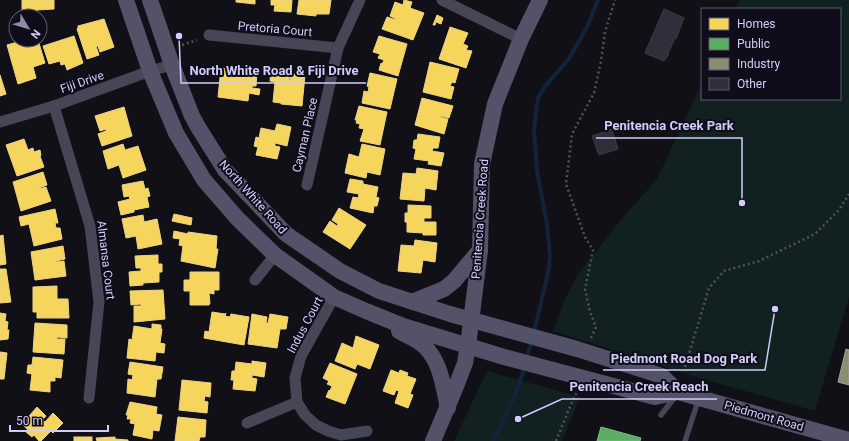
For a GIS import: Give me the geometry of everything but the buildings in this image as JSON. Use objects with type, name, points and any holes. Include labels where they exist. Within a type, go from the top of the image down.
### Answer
[{"type":"main road","name":"North White Road","points":[[126,0],[150,71],[176,133],[204,180],[237,218],[275,255],[334,297],[386,319],[504,357]]},
{"type":"main road","name":"North White Road","points":[[150,0],[172,65],[192,116],[225,170],[286,234],[340,270],[380,291],[412,302],[512,331]]},
{"type":"main road","name":"Penitencia Creek Road","points":[[433,441],[448,408],[465,363],[472,320],[480,250],[482,164],[495,104],[521,39],[540,0]]},
{"type":"main road","points":[[412,302],[444,290],[454,281],[480,250]]},
{"type":"main road","points":[[386,319],[401,332],[423,345],[435,359],[441,376],[448,408]]},
{"type":"main road","name":"Piedmont Road","points":[[512,331],[662,376],[678,392]]},
{"type":"main road","name":"Piedmont Road","points":[[504,357],[655,396],[678,392],[840,439]]},
{"type":"street","name":"Cayman Place","points":[[307,185],[338,48],[360,0]]},
{"type":"street","points":[[442,0],[521,39]]},
{"type":"street","name":"Pretoria Court","points":[[209,35],[338,48]]},
{"type":"street","name":"Fiji Drive","points":[[0,122],[54,106],[150,71],[172,65]]},
{"type":"street","name":"Almansa Court","points":[[54,106],[90,226],[93,249],[99,302],[89,398]]},
{"type":"street","points":[[255,280],[275,255]]},
{"type":"street","name":"Indus Court","points":[[297,402],[296,378],[301,356],[334,297]]},
{"type":"street","points":[[247,423],[297,402],[305,415],[316,425],[328,432],[341,435],[367,432]]},
{"type":"lane","points":[[662,415],[678,392]]},
{"type":"lane","points":[[685,441],[699,398]]},
{"type":"path","points":[[591,338],[596,327],[590,312],[585,289],[593,250],[585,237],[566,184],[572,134],[594,93],[605,32],[615,0]]},
{"type":"path","points":[[182,45],[197,40]]},
{"type":"path","points":[[685,367],[709,288],[724,272],[759,261],[815,234],[839,210],[849,194]]},
{"type":"path","points":[[556,441],[577,392]]},
{"type":"shaded area","points":[[739,0],[849,0],[849,297],[815,411],[696,377],[553,331],[564,301],[578,274],[625,215],[657,179],[701,85],[701,100],[841,100],[841,8],[735,8]]},
{"type":"shaded area","points":[[487,371],[580,397],[562,441],[454,441]]},
{"type":"waterway","points":[[534,333],[549,268],[550,256],[547,224],[537,171],[534,130],[538,98],[546,85],[569,59],[587,27],[598,0]]},
{"type":"waterway","points":[[526,360],[532,339]]},
{"type":"waterway","points":[[493,441],[514,398],[525,366]]},
{"type":"place","name":"North White Road & Fiji Drive","points":[[179,36]]},
{"type":"place","name":"Penitencia Creek Park","points":[[742,203]]},
{"type":"place","name":"Piedmont Road Dog Park","points":[[775,309]]},
{"type":"place","name":"Penitencia Creek Reach","points":[[518,419]]}]
